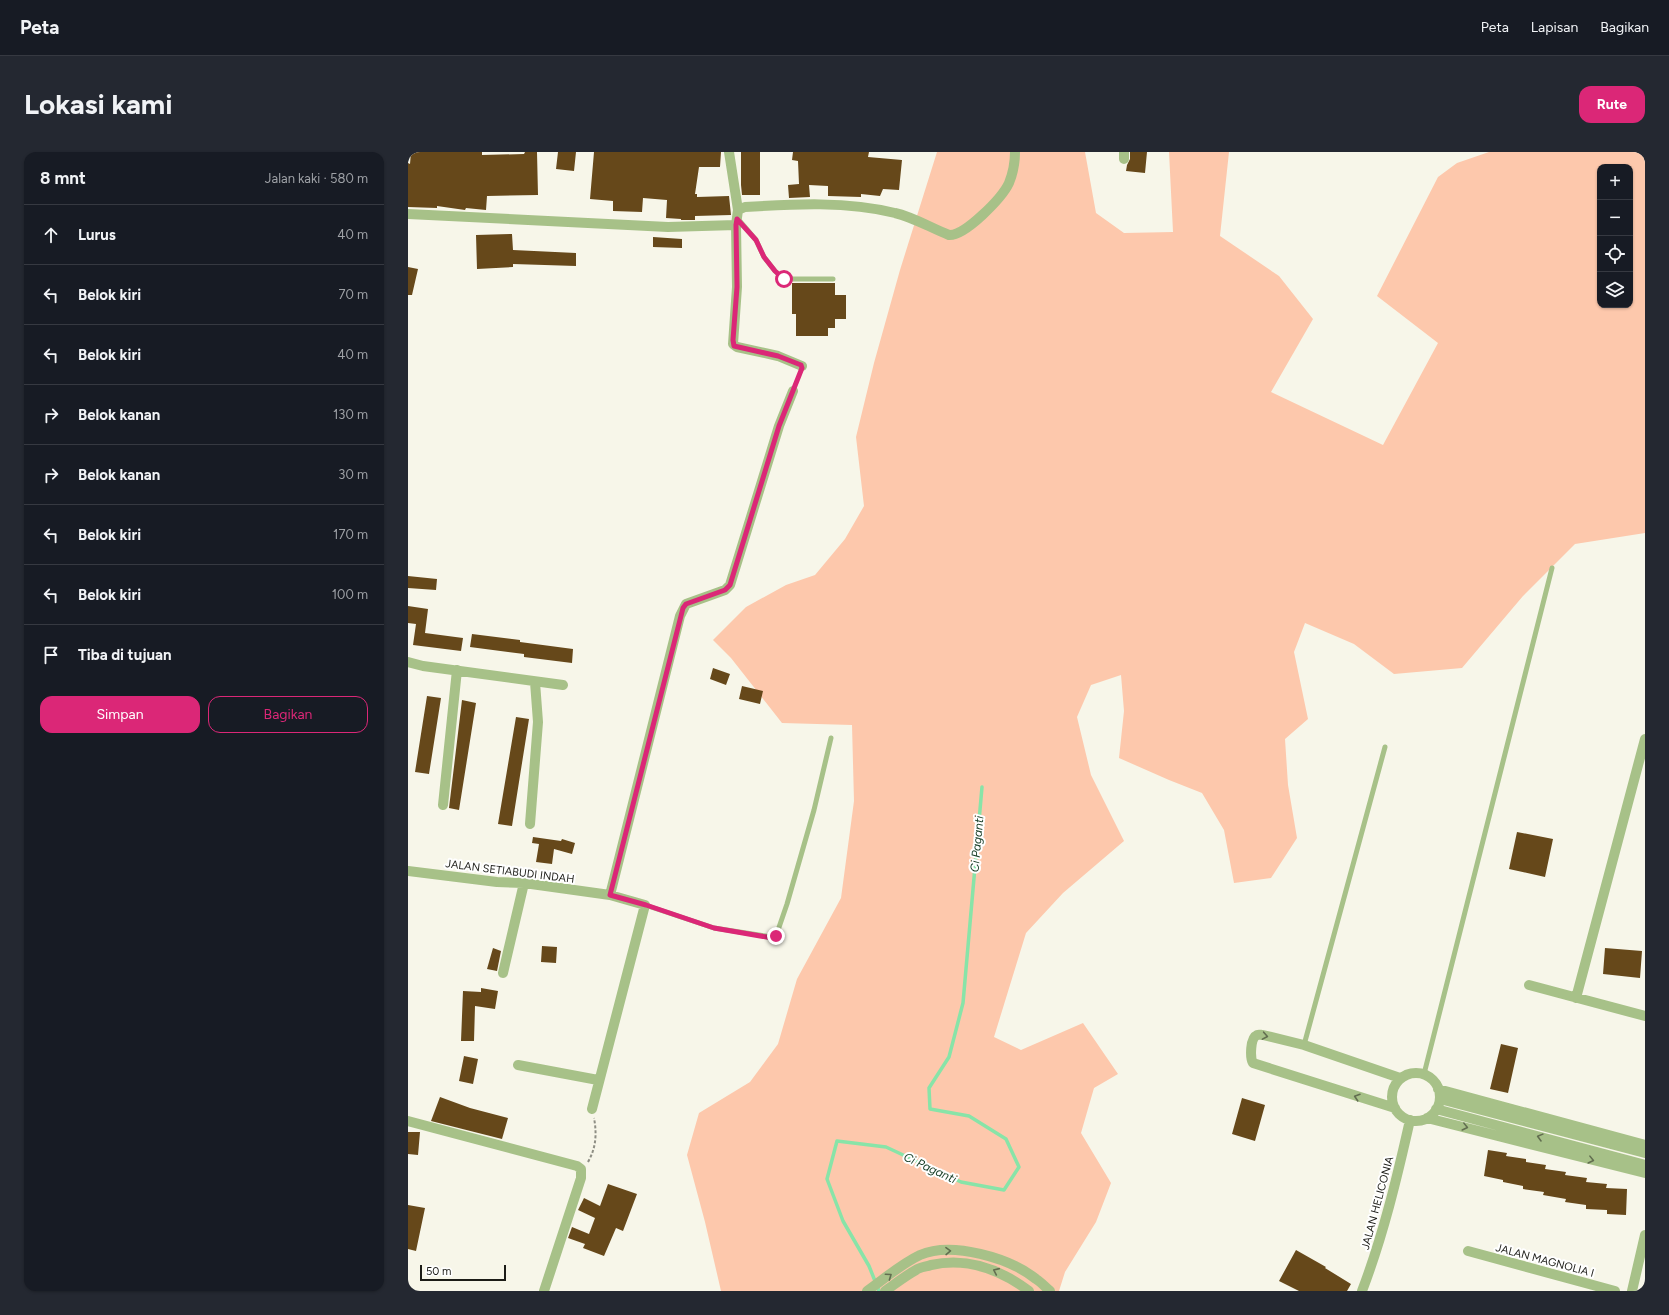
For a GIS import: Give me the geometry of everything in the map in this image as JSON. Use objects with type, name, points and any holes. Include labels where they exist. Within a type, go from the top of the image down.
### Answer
[{"type":"street","points":[[729,152],[737,218],[737,287],[733,340],[734,346],[778,356],[802,366]]},
{"type":"street","points":[[408,214],[668,227],[737,218],[745,207],[791,205],[859,206],[896,213],[949,235],[953,235],[959,233],[978,218],[1000,197],[1009,184],[1015,152]]},
{"type":"street","points":[[610,895],[683,608],[686,604],[725,590],[730,585],[779,426],[793,391]]},
{"type":"street","points":[[408,662],[423,666],[563,685]]},
{"type":"street","points":[[443,805],[457,670]]},
{"type":"street","points":[[530,824],[538,722],[535,682]]},
{"type":"street","points":[[1576,998],[1645,739]]},
{"type":"street","name":"JALAN SETIABUDI INDAH","points":[[408,871],[497,882],[524,883],[610,895],[646,905]]},
{"type":"street","points":[[503,973],[524,883]]},
{"type":"street","points":[[592,1109],[598,1080],[646,905]]},
{"type":"street","points":[[1529,985],[1645,1016]]},
{"type":"street","points":[[1395,1108],[1253,1063],[1251,1060],[1251,1052],[1255,1036],[1258,1034],[1304,1045],[1400,1078],[1412,1074],[1424,1074],[1433,1080],[1439,1094],[1436,1109],[1427,1118]]},
{"type":"street","points":[[518,1065],[598,1080]]},
{"type":"street","points":[[1400,1078],[1392,1092],[1392,1103],[1404,1118],[1410,1120],[1427,1118],[1645,1173]]},
{"type":"street","points":[[1439,1094],[1645,1145]]},
{"type":"street","points":[[1439,1094],[1645,1153]]},
{"type":"street","points":[[1436,1109],[1645,1165]]},
{"type":"street","name":"JALAN HELICONIA","points":[[1362,1291],[1374,1257],[1399,1169],[1410,1120]]},
{"type":"street","points":[[408,1121],[577,1166],[582,1171],[544,1291]]},
{"type":"street","points":[[1632,1291],[1645,1236]]},
{"type":"street","points":[[885,1291],[914,1265],[921,1255],[946,1250],[970,1252],[1003,1261],[1036,1278],[1050,1291]]},
{"type":"street","name":"JALAN MAGNOLIA I","points":[[1468,1251],[1615,1291]]},
{"type":"street","points":[[867,1291],[914,1265],[944,1262],[979,1265],[993,1269],[1007,1276],[1029,1291]]},
{"type":"lane","points":[[737,218],[756,240],[764,257],[775,271],[784,279],[833,279]]},
{"type":"lane","points":[[1424,1074],[1552,568]]},
{"type":"lane","points":[[646,905],[714,928],[772,938],[776,936],[787,904],[814,810],[831,738]]},
{"type":"lane","points":[[1304,1045],[1385,747]]},
{"type":"path","points":[[582,1171],[592,1154],[594,1147],[596,1133],[592,1109]]},
{"type":"shaded area","points":[[937,152],[1085,152],[1096,213],[1124,233],[1173,232],[1169,152],[1229,152],[1220,236],[1279,276],[1313,319],[1271,392],[1383,445],[1438,343],[1377,296],[1438,177],[1457,163],[1489,152],[1645,152],[1645,533],[1575,544],[1523,596],[1462,668],[1394,674],[1354,644],[1305,623],[1294,652],[1308,719],[1285,739],[1288,785],[1297,838],[1271,878],[1234,883],[1224,830],[1202,793],[1119,758],[1124,711],[1121,675],[1091,685],[1077,717],[1091,775],[1124,841],[1063,893],[1026,933],[994,1037],[1021,1050],[1083,1023],[1118,1074],[1094,1088],[1081,1133],[1111,1183],[1096,1222],[1065,1272],[1059,1291],[721,1291],[705,1222],[687,1155],[699,1113],[750,1082],[778,1044],[797,979],[841,898],[854,801],[852,725],[782,723],[731,658],[713,640],[746,607],[786,585],[815,575],[845,539],[864,506],[856,437],[874,363],[900,270]]},
{"type":"building","points":[[411,152],[482,152],[482,155],[524,154],[525,152],[537,152],[538,195],[487,196],[486,210],[466,208],[465,210],[437,206],[437,208],[408,207],[408,163],[410,164]]},
{"type":"building","points":[[558,152],[576,152],[574,171],[556,169]]},
{"type":"building","points":[[594,152],[721,152],[720,167],[699,167],[695,194],[697,194],[697,197],[729,196],[731,215],[695,216],[695,220],[666,218],[667,200],[643,198],[642,212],[613,211],[613,201],[590,199]]},
{"type":"building","points":[[741,152],[760,152],[760,195],[742,195]]},
{"type":"building","points":[[793,152],[869,152],[868,157],[902,160],[899,190],[883,189],[880,196],[861,194],[861,197],[828,196],[828,186],[809,185],[810,197],[789,198],[788,185],[799,184],[798,161],[792,160]]},
{"type":"building","points":[[1130,152],[1147,152],[1145,173],[1126,171],[1130,159]]},
{"type":"building","points":[[512,234],[513,250],[576,253],[576,266],[513,264],[513,267],[477,269],[476,235]]},
{"type":"building","points":[[653,237],[682,239],[682,248],[653,247]]},
{"type":"building","points":[[408,267],[418,269],[412,295],[408,295]]},
{"type":"building","points":[[792,283],[835,283],[835,295],[846,295],[846,319],[835,319],[835,328],[828,328],[828,336],[796,336],[796,314],[792,314]]},
{"type":"building","points":[[408,576],[437,579],[436,590],[408,588]]},
{"type":"building","points":[[408,606],[428,609],[425,633],[463,638],[461,651],[413,645],[416,624],[408,623]]},
{"type":"building","points":[[472,634],[573,649],[572,663],[524,657],[524,654],[470,647]]},
{"type":"building","points":[[713,668],[730,674],[726,685],[710,679]]},
{"type":"building","points":[[742,686],[763,691],[760,704],[739,699]]},
{"type":"building","points":[[427,696],[441,698],[429,774],[415,772]]},
{"type":"building","points":[[462,700],[476,703],[459,810],[449,808]]},
{"type":"building","points":[[516,717],[529,719],[512,826],[498,824]]},
{"type":"building","points":[[1517,832],[1553,839],[1545,877],[1509,869]]},
{"type":"building","points":[[533,837],[561,841],[562,839],[575,843],[572,854],[554,849],[552,864],[536,862],[539,844],[532,843]]},
{"type":"building","points":[[542,946],[557,947],[556,963],[541,962]]},
{"type":"building","points":[[493,948],[501,951],[497,971],[487,969]]},
{"type":"building","points":[[1605,948],[1642,951],[1640,978],[1603,974]]},
{"type":"building","points":[[481,988],[498,991],[495,1009],[475,1006],[474,1041],[461,1041],[463,991],[481,992]]},
{"type":"building","points":[[1501,1044],[1518,1048],[1508,1093],[1490,1089]]},
{"type":"building","points":[[464,1056],[478,1059],[473,1084],[459,1081]]},
{"type":"building","points":[[440,1097],[470,1108],[508,1118],[502,1139],[431,1121]]},
{"type":"building","points":[[1242,1098],[1265,1105],[1255,1141],[1232,1134]]},
{"type":"building","points":[[408,1132],[420,1132],[418,1155],[408,1154]]},
{"type":"building","points":[[1488,1150],[1507,1153],[1506,1156],[1526,1159],[1526,1162],[1546,1165],[1545,1169],[1566,1172],[1565,1175],[1587,1178],[1586,1182],[1607,1184],[1606,1188],[1627,1189],[1626,1215],[1607,1214],[1607,1210],[1586,1209],[1586,1205],[1565,1202],[1566,1199],[1543,1195],[1544,1192],[1523,1189],[1523,1186],[1484,1176]]},
{"type":"building","points":[[608,1184],[637,1194],[623,1231],[616,1228],[604,1256],[583,1248],[585,1244],[568,1238],[572,1227],[589,1234],[595,1218],[578,1210],[584,1198],[600,1206]]},
{"type":"building","points":[[408,1205],[425,1208],[416,1251],[408,1249]]},
{"type":"building","points":[[1296,1250],[1326,1267],[1325,1268],[1351,1284],[1347,1291],[1299,1291],[1279,1281]]},
{"type":"waterway","name":"Ci Paganti","points":[[879,1291],[869,1266],[843,1221],[827,1179],[837,1141],[886,1147],[961,1182],[1004,1190],[1019,1167],[1006,1139],[969,1116],[930,1109],[929,1088],[949,1057],[963,1003],[982,787]]},
{"type":"route","points":[[776,936],[772,938],[714,928],[646,905],[610,895],[680,616],[686,604],[725,590],[730,585],[779,426],[791,399],[802,368],[801,365],[778,356],[734,346],[733,344],[737,287],[737,219],[756,240],[764,257],[775,271],[784,279]]}]
